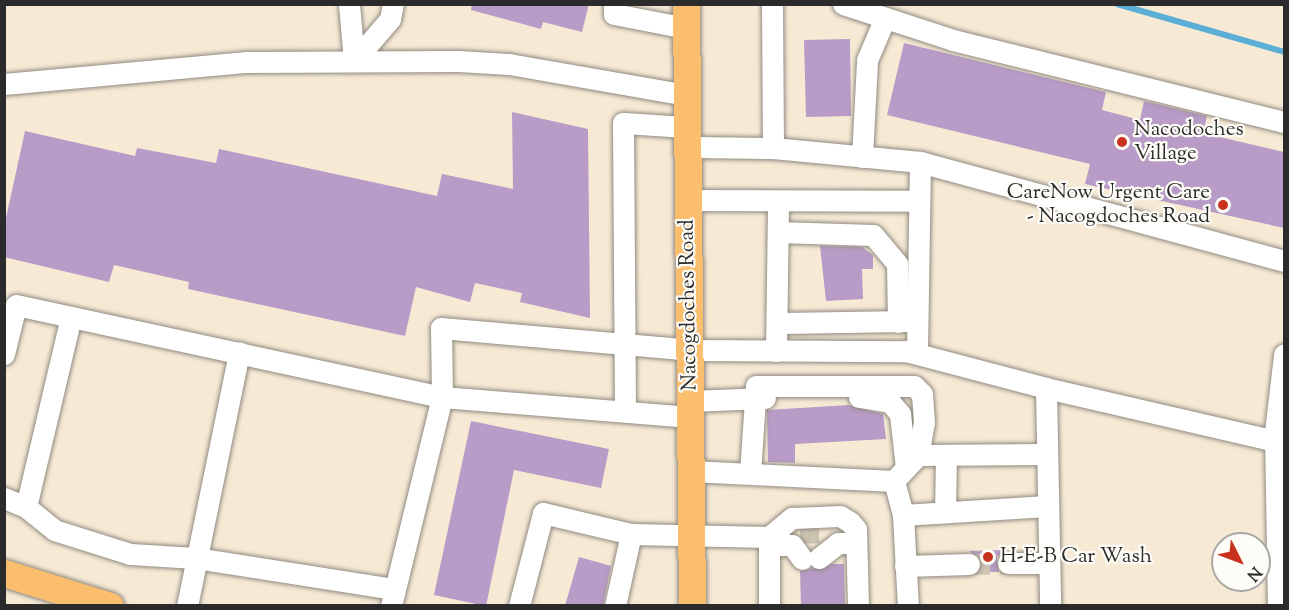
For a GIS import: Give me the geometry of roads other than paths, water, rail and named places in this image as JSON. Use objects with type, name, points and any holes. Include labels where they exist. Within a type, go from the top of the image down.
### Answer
[{"type":"main road","name":"Nacogdoches Road","points":[[686,16],[692,605]]},
{"type":"main road","points":[[4,573],[110,606]]},
{"type":"lane","points":[[349,4],[354,61]]},
{"type":"lane","points":[[354,61],[390,19],[393,4]]},
{"type":"lane","points":[[614,4],[614,15],[686,16]]},
{"type":"lane","points":[[772,4],[773,148]]},
{"type":"lane","points":[[843,4],[953,40],[1284,122]]},
{"type":"lane","points":[[862,157],[867,60],[876,50],[885,18]]},
{"type":"lane","points":[[4,84],[247,62],[354,61],[509,64],[687,95]]},
{"type":"lane","points":[[625,411],[627,346],[623,123],[687,137],[920,162],[1284,261]]},
{"type":"lane","points":[[908,321],[920,162]]},
{"type":"lane","points":[[688,201],[918,201]]},
{"type":"lane","points":[[776,351],[778,201]]},
{"type":"lane","points":[[778,232],[873,235],[897,264],[908,321],[917,352]]},
{"type":"lane","points":[[4,354],[16,305],[442,397],[625,411],[690,409],[753,399],[871,397],[890,402],[903,423],[906,468],[903,515],[908,606]]},
{"type":"lane","points":[[26,507],[71,317]]},
{"type":"lane","points":[[777,323],[908,321]]},
{"type":"lane","points":[[4,498],[26,507],[54,530],[130,554],[196,558],[393,598],[442,397],[441,328],[690,350],[917,352],[1046,388],[1280,443]]},
{"type":"lane","points":[[187,606],[239,352]]},
{"type":"lane","points":[[1278,606],[1280,443],[1284,356]]},
{"type":"lane","points":[[750,473],[753,399],[756,386],[914,386],[922,394],[924,422],[906,468]]},
{"type":"lane","points":[[1046,388],[1050,606]]},
{"type":"lane","points":[[691,471],[750,473],[906,468],[946,455],[1047,454]]},
{"type":"lane","points":[[945,512],[946,455]]},
{"type":"lane","points":[[903,515],[1047,506]]},
{"type":"lane","points":[[519,606],[543,513],[631,534],[691,532],[769,541],[816,545],[856,530],[840,516],[792,518],[769,541],[769,606]]},
{"type":"lane","points":[[615,606],[631,534]]},
{"type":"lane","points":[[816,545],[858,606]]},
{"type":"lane","points":[[1008,563],[1049,563]]},
{"type":"lane","points":[[905,566],[969,564]]},
{"type":"waterway","points":[[1117,4],[1284,52]]},
{"type":"tunnel","points":[[800,533],[819,532]]},
{"type":"tunnel","points":[[969,564],[1008,563]]},
{"type":"place","name":"Nacodoches Village","points":[[1122,142]]},
{"type":"place","name":"CareNow Urgent Care - Nacogdoches Road","points":[[1223,205]]},
{"type":"place","name":"H-E-B Car Wash","points":[[988,557]]}]
